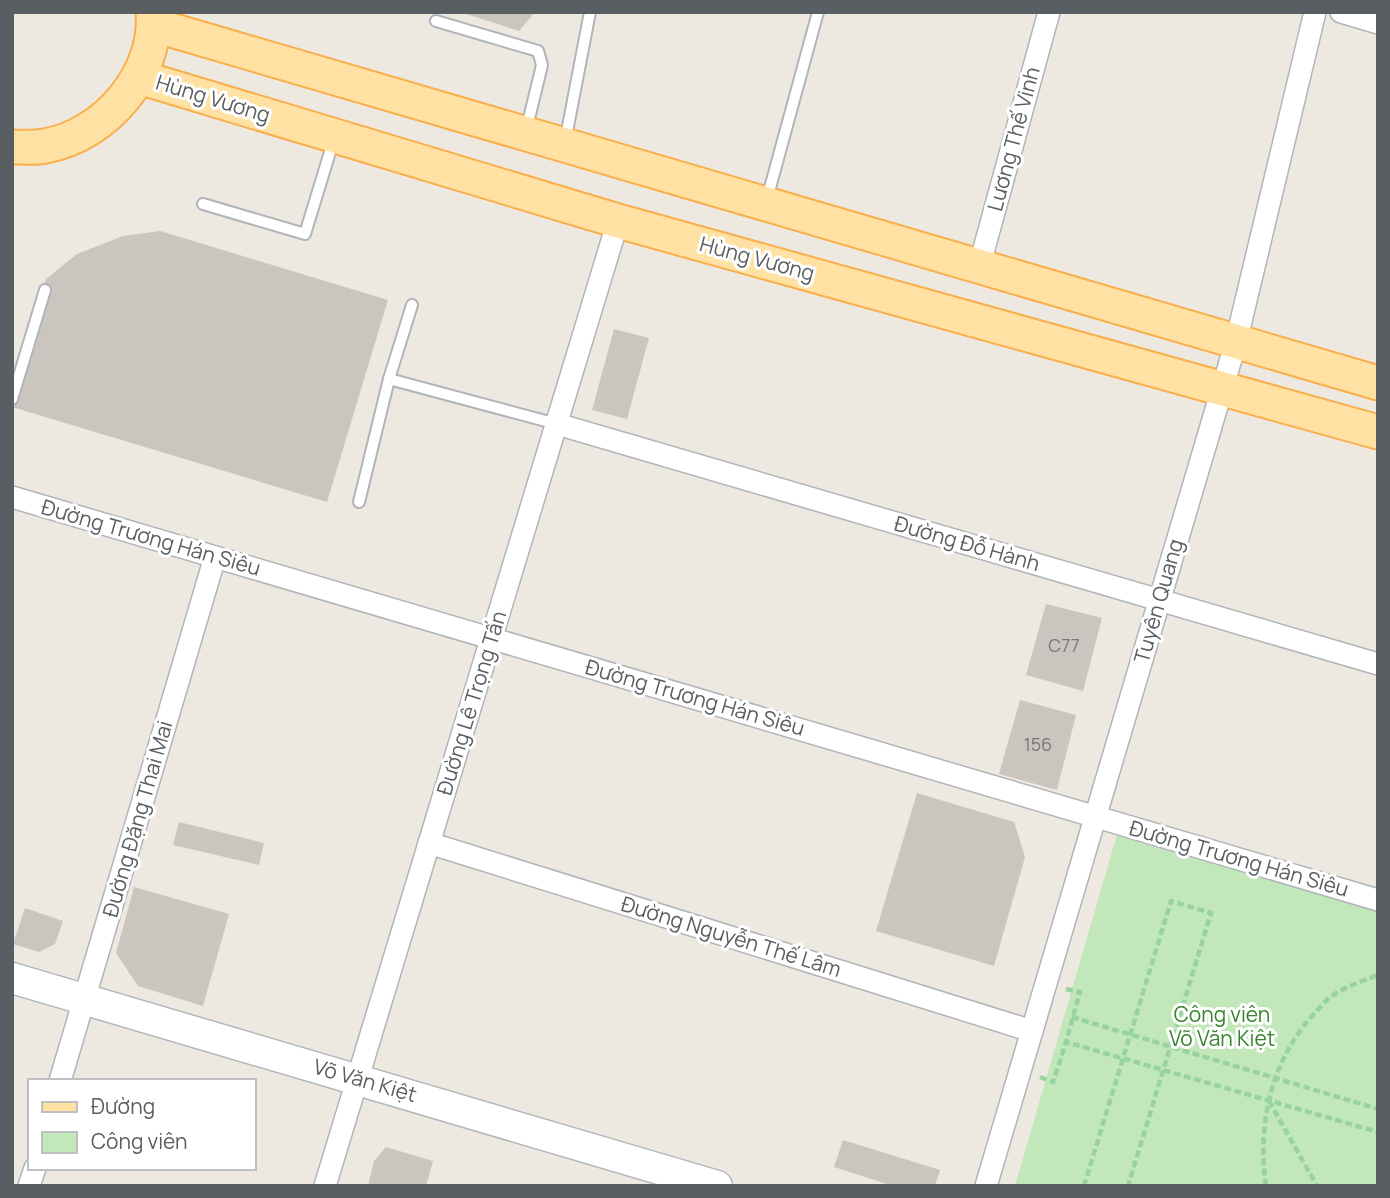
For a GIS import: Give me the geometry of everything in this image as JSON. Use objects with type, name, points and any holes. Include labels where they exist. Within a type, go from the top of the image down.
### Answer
[{"type":"main road","points":[[12,147],[46,146],[83,132],[115,109],[139,77],[149,52],[154,19],[525,134],[1378,383]]},
{"type":"main road","name":"Hùng Vương","points":[[139,77],[618,221],[1378,432]]},
{"type":"street","name":"Lương Thế Vinh","points":[[979,267],[1049,12]]},
{"type":"street","name":"Tuyên Quang","points":[[986,1186],[1236,342],[1315,12]]},
{"type":"street","points":[[1341,12],[1378,23]]},
{"type":"street","name":"Đường Lê Trọng Tấn","points":[[325,1186],[618,221]]},
{"type":"street","name":"Đường Đỗ Hành","points":[[556,424],[1378,664]]},
{"type":"street","name":"Đường Trương Hán Siêu","points":[[12,497],[1378,900]]},
{"type":"street","name":"Đường Đặng Thai Mai","points":[[61,1079],[215,557]]},
{"type":"street","name":"Đường Nguyễn Thế Lâm","points":[[429,843],[1032,1031]]},
{"type":"street","name":"Võ Văn Kiệt","points":[[12,978],[717,1186]]},
{"type":"lane","points":[[564,145],[590,12]]},
{"type":"lane","points":[[766,204],[818,12]]},
{"type":"lane","points":[[436,21],[538,51],[542,65],[525,134]]},
{"type":"lane","points":[[203,204],[305,234],[335,136]]},
{"type":"lane","points":[[12,399],[45,290]]},
{"type":"lane","points":[[359,502],[389,379],[412,305]]},
{"type":"lane","points":[[389,379],[556,424]]},
{"type":"path","points":[[1084,1186],[1171,901],[1211,913],[1128,1186]]},
{"type":"path","points":[[1266,1186],[1262,1158],[1264,1116],[1281,1060],[1299,1029],[1331,996],[1378,975]]},
{"type":"path","points":[[1378,1109],[1072,1017],[1066,1042],[1378,1132]]},
{"type":"path","points":[[1269,1101],[1317,1186]]},
{"type":"green space","name":"Công viên Võ Văn Kiệt","points":[[1118,831],[1378,908],[1378,1186],[1015,1186]]},
{"type":"building","points":[[460,12],[535,12],[519,31]]},
{"type":"building","points":[[160,231],[388,300],[327,502],[12,407],[12,389],[46,279],[77,254],[123,236]]},
{"type":"building","points":[[614,329],[649,338],[627,419],[592,410]]},
{"type":"building","points":[[1046,604],[1102,618],[1083,691],[1026,675]]},
{"type":"building","points":[[1020,700],[1076,715],[1057,790],[999,774]]},
{"type":"building","points":[[917,793],[1014,822],[1025,857],[994,966],[876,931]]},
{"type":"building","points":[[179,822],[264,843],[259,865],[173,845]]},
{"type":"building","points":[[134,887],[229,914],[203,1006],[138,986],[116,953]]},
{"type":"building","points":[[25,908],[63,921],[55,944],[39,952],[13,944]]},
{"type":"building","points":[[843,1140],[940,1170],[935,1186],[893,1186],[834,1167]]},
{"type":"building","points":[[386,1147],[433,1161],[426,1186],[368,1186],[374,1161]]}]
